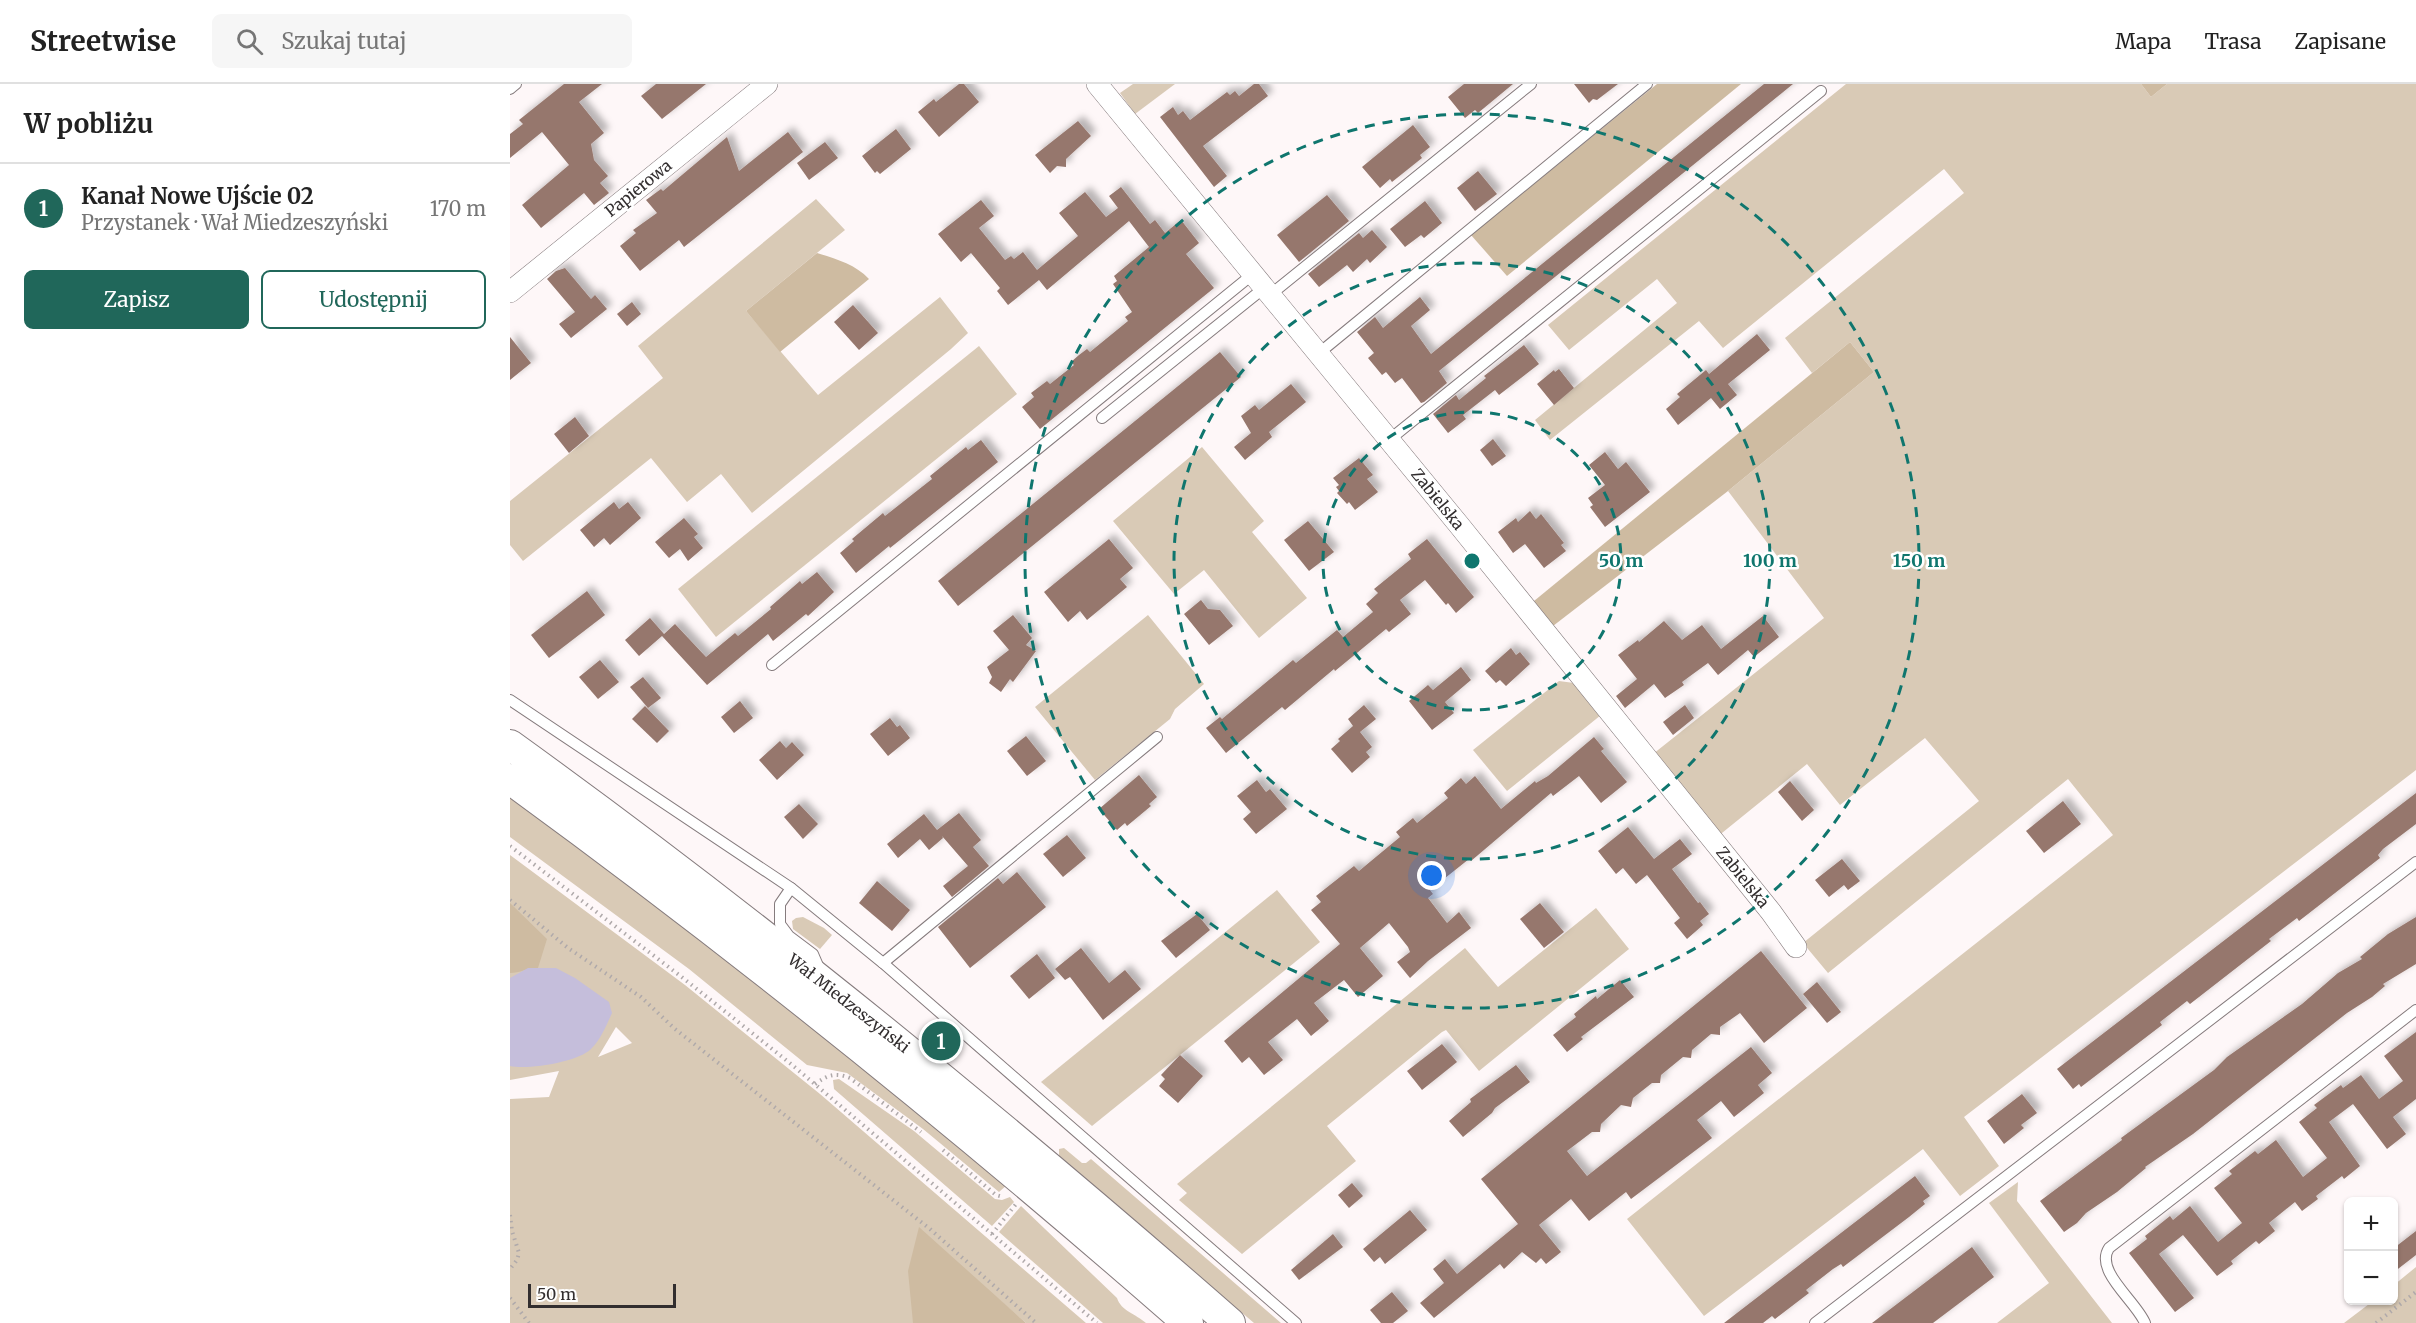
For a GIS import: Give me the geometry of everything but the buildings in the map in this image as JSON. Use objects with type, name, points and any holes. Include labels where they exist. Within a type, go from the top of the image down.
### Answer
[{"type":"main road","name":"Wał Miedzeszyński","points":[[510,745],[679,870],[826,984],[1046,1164],[1230,1323]]},
{"type":"main road","name":"Wał Miedzeszyński","points":[[510,779],[664,893],[858,1045],[1032,1187],[1188,1323]]},
{"type":"street","name":"Papierowa","points":[[510,292],[767,84]]},
{"type":"street","name":"Zabielska","points":[[1097,84],[1389,440],[1771,912],[1796,947]]},
{"type":"lane","points":[[510,89],[516,84]]},
{"type":"lane","points":[[772,665],[1262,286],[1531,84]]},
{"type":"lane","points":[[1318,354],[1647,84]]},
{"type":"lane","points":[[1389,440],[1821,91]]},
{"type":"lane","points":[[1102,418],[1262,286]]},
{"type":"lane","points":[[510,700],[791,888],[883,963],[1296,1323]]},
{"type":"lane","points":[[883,963],[1157,737]]},
{"type":"lane","points":[[1815,1323],[2416,862]]},
{"type":"lane","points":[[791,888],[780,904],[780,924],[789,936],[813,954],[826,984]]},
{"type":"lane","points":[[2145,1323],[2137,1307],[2105,1266],[2105,1254],[2109,1248],[2416,1010]]},
{"type":"path","points":[[510,846],[683,978],[815,1084],[1097,1323]]},
{"type":"path","points":[[510,900],[568,948],[641,997],[675,1029],[930,1229],[1036,1323]]},
{"type":"path","points":[[815,1084],[829,1075],[839,1074],[850,1078],[925,1134]]},
{"type":"path","points":[[943,1150],[996,1195],[1002,1197],[1012,1194]]},
{"type":"path","points":[[992,1234],[1009,1212]]},
{"type":"path","points":[[510,1215],[519,1253],[510,1269]]},
{"type":"path","points":[[2376,1323],[2416,1292]]},
{"type":"path","points":[[510,1298],[529,1323]]},
{"type":"shaded area","points":[[1133,84],[1175,84],[1135,114],[1120,93]]},
{"type":"shaded area","points":[[1657,84],[1741,84],[1507,276],[1471,235]]},
{"type":"shaded area","points":[[1846,84],[2141,84],[2151,97],[2167,84],[2416,84],[2416,770],[1964,1117],[1999,1166],[1960,1196],[1923,1149],[1704,1316],[1627,1219],[2113,835],[2068,779],[1828,973],[1803,943],[1979,801],[1925,738],[1840,805],[1807,764],[1717,837],[1653,754],[1824,618],[1728,491],[1874,372],[1850,342],[1812,373],[1785,338],[1964,193],[1944,169],[1723,348],[1699,321],[1550,440],[1535,420],[1677,303],[1657,279],[1569,350],[1548,325]]},
{"type":"shaded area","points":[[2141,84],[2167,84],[2151,97]]},
{"type":"shaded area","points":[[816,199],[845,230],[746,311],[818,395],[940,297],[968,333],[752,513],[721,474],[687,502],[651,458],[523,561],[510,545],[510,501],[663,378],[638,346]]},
{"type":"shaded area","points":[[817,253],[851,266],[869,279],[780,352],[746,311]]},
{"type":"shaded area","points":[[1850,342],[1874,372],[1728,491],[1553,626],[1534,601]]},
{"type":"shaded area","points":[[979,346],[1017,394],[716,637],[678,589]]},
{"type":"shaded area","points":[[1202,447],[1264,521],[1252,532],[1307,598],[1259,638],[1204,570],[1174,594],[1113,521]]},
{"type":"shaded area","points":[[1148,615],[1204,684],[1175,709],[1170,719],[1095,780],[1035,707]]},
{"type":"shaded area","points":[[1559,681],[1574,683],[1601,715],[1507,791],[1473,750]]},
{"type":"shaded area","points":[[510,794],[776,994],[1008,1184],[999,1192],[923,1129],[847,1073],[807,1065],[689,969],[510,837]]},
{"type":"shaded area","points":[[510,855],[685,985],[820,1094],[1086,1323],[1026,1323],[995,1296],[931,1323],[510,1323],[510,1099],[549,1097],[559,1071],[510,1080]],"holes":[[[616,1027],[632,1043],[598,1057]]]},
{"type":"shaded area","points":[[1277,890],[1320,942],[1092,1126],[1041,1082]]},
{"type":"shaded area","points":[[510,903],[547,939],[538,968],[510,973]]},
{"type":"shaded area","points":[[1596,908],[1629,949],[1479,1071],[1446,1030],[1442,1032],[1327,1126],[1356,1161],[1242,1254],[1179,1200],[1187,1193],[1177,1184],[1465,948],[1498,987]]},
{"type":"shaded area","points":[[803,917],[832,935],[820,949],[793,929],[792,921]]},
{"type":"shaded area","points":[[528,968],[556,968],[575,978],[609,1002],[612,1013],[600,1037],[585,1054],[552,1064],[528,1067],[510,1066],[510,978]]},
{"type":"shaded area","points":[[839,1079],[914,1131],[995,1199],[1002,1200],[1010,1197],[1014,1202],[992,1226],[834,1089],[833,1080]]},
{"type":"shaded area","points":[[1064,1148],[1082,1163],[1091,1159],[1281,1323],[1254,1323],[1059,1156],[1059,1149]]},
{"type":"shaded area","points":[[2018,1182],[2017,1201],[2112,1323],[1997,1323],[2049,1283],[1989,1203]]},
{"type":"shaded area","points":[[1021,1206],[1117,1298],[1125,1309],[1146,1323],[1103,1323],[999,1232]]},
{"type":"shaded area","points":[[919,1227],[1026,1323],[913,1323],[908,1271]]},
{"type":"shaded area","points":[[2416,1267],[2416,1323],[2344,1323],[2368,1305],[2398,1305],[2398,1282]]},
{"type":"place","name":"Kanał Nowe Ujście 02","points":[[941,1041]]}]
